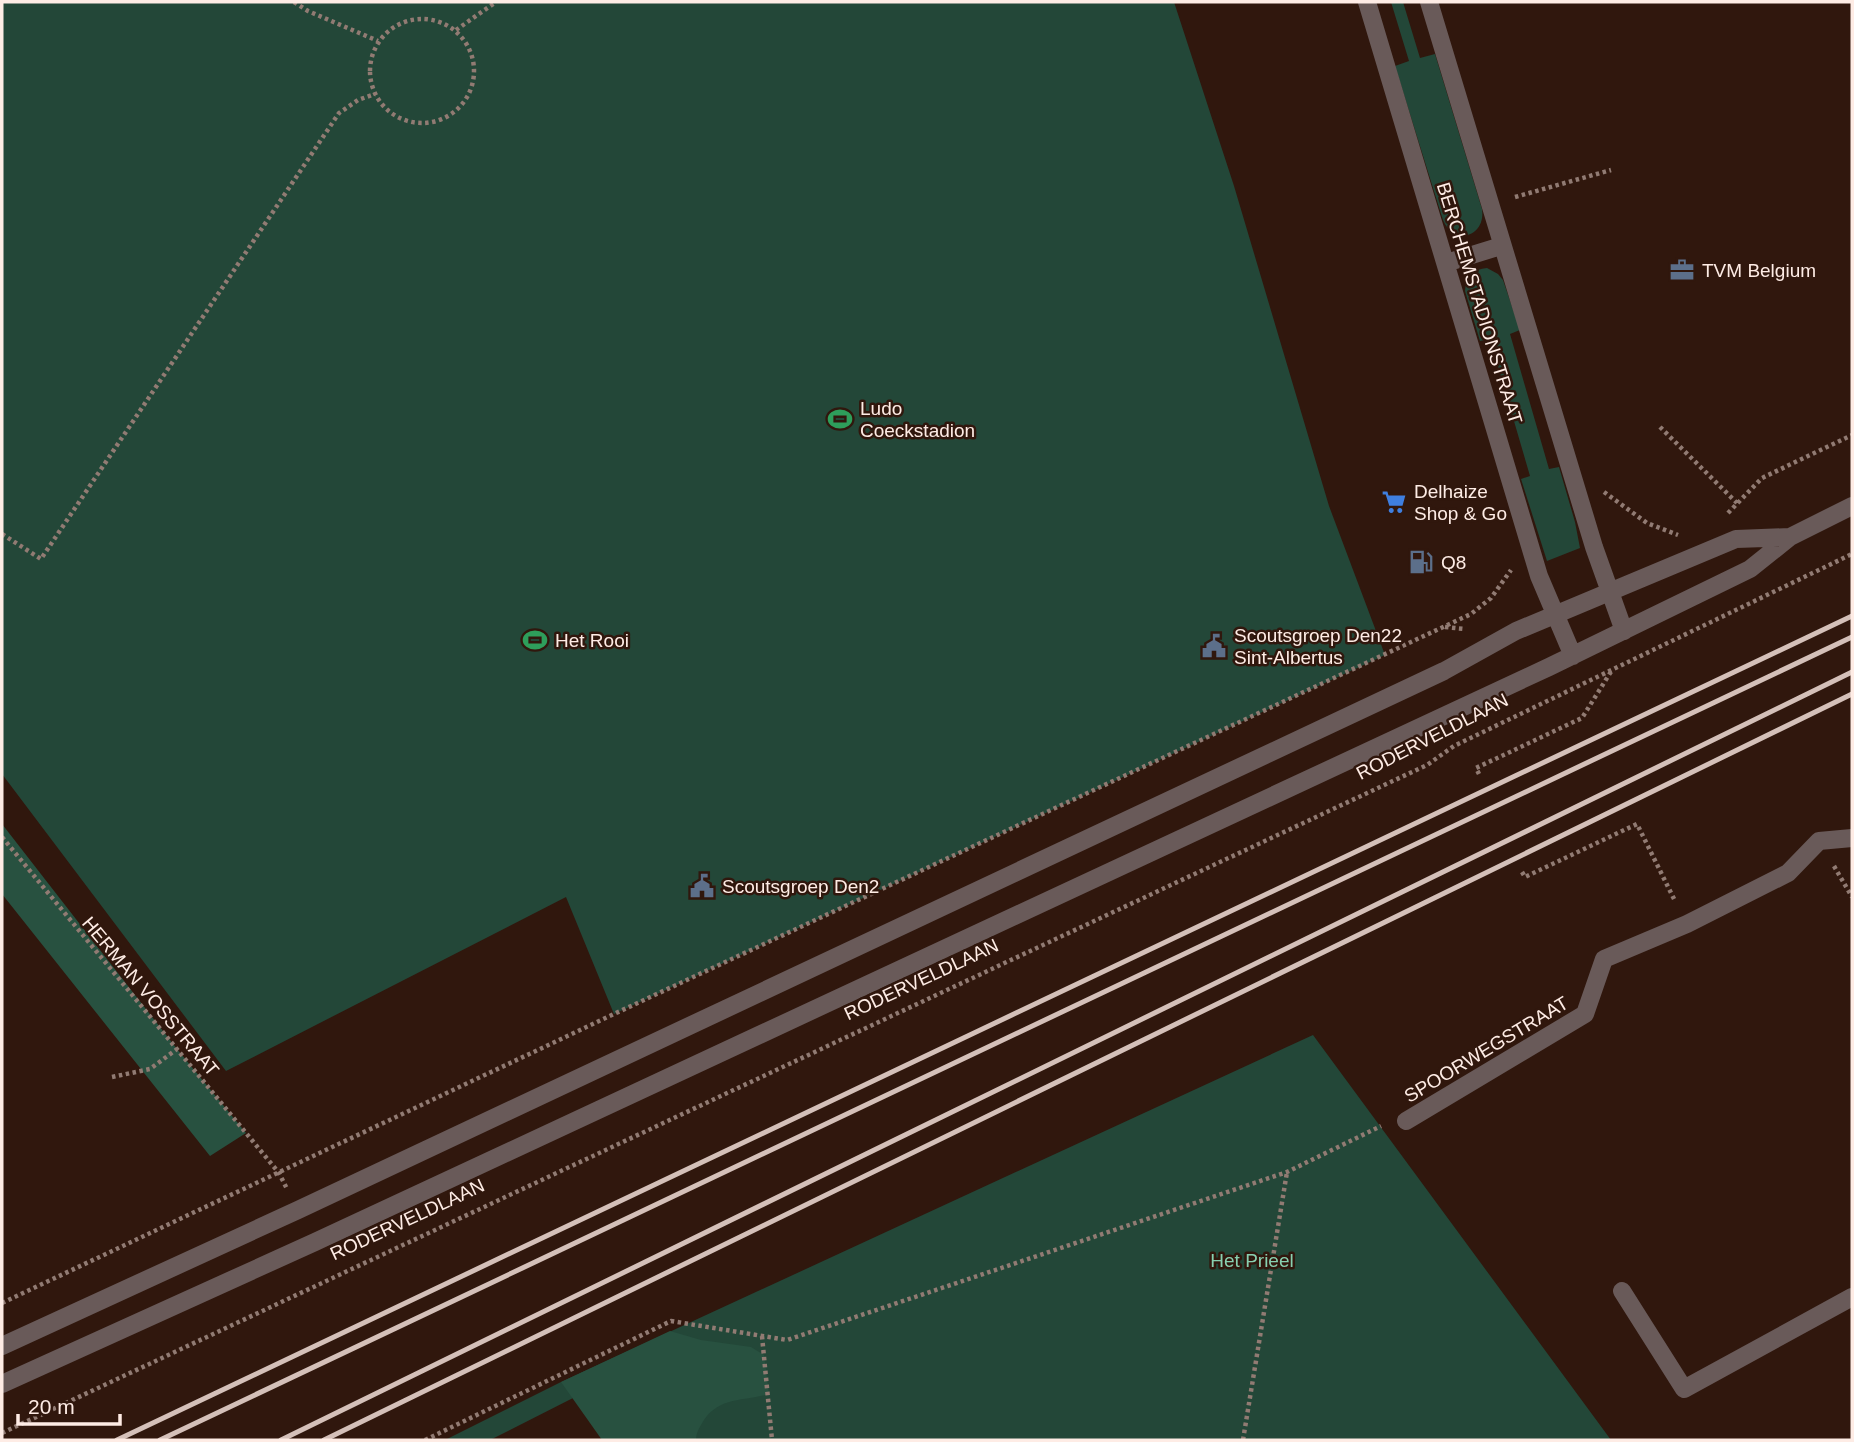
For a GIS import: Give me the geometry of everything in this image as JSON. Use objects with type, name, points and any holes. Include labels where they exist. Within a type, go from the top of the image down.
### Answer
[{"type":"street","name":"BERCHEMSTADIONSTRAAT","points":[[1367,2],[1539,576],[1573,656]]},
{"type":"street","name":"BERCHEMSTADIONSTRAAT","points":[[1429,2],[1594,547],[1624,631]]},
{"type":"street","points":[[1446,263],[1502,246]]},
{"type":"street","name":"RODERVELDLAAN","points":[[2,1384],[327,1236],[1573,656],[1750,569],[1790,537],[1852,506]]},
{"type":"street","name":"RODERVELDLAAN","points":[[2,1346],[298,1210],[1356,713],[1444,671],[1516,631],[1736,539],[1790,537]]},
{"type":"street","points":[[1819,841],[1852,838]]},
{"type":"street","name":"SPOORWEGSTRAAT","points":[[1406,1121],[1585,1014],[1604,959],[1687,924],[1788,873],[1819,841]]},
{"type":"street","points":[[1622,1291],[1684,1390],[1849,1305]]},
{"type":"path","points":[[295,2],[308,11],[378,41]]},
{"type":"path","points":[[456,30],[496,2]]},
{"type":"path","points":[[432,19],[456,30],[467,43],[473,59],[474,76],[470,92],[461,106],[447,117],[414,123],[398,118],[384,108],[370,81],[369,67],[378,41],[390,29],[406,20],[432,19]]},
{"type":"path","points":[[2,534],[41,559],[339,113],[358,100],[375,94]]},
{"type":"path","points":[[1514,198],[1611,170]]},
{"type":"path","points":[[1660,427],[1737,503]]},
{"type":"path","points":[[1727,514],[1762,478],[1852,435]]},
{"type":"path","points":[[1603,492],[1647,523],[1682,537]]},
{"type":"path","name":"RODERVELDLAAN","points":[[2,1433],[1427,765],[1454,746],[1852,554]]},
{"type":"path","points":[[2,1303],[1444,627],[1482,606],[1509,574]]},
{"type":"path","points":[[1479,774],[1476,768],[1582,718],[1612,670]]},
{"type":"path","points":[[1522,872],[1525,877],[1637,824],[1687,924]]},
{"type":"path","name":"HERMAN VOSSTRAAT","points":[[2,836],[279,1173]]},
{"type":"path","points":[[1819,841],[1852,897]]},
{"type":"path","points":[[112,1077],[150,1069],[177,1049]]},
{"type":"path","points":[[425,1440],[671,1321],[787,1340],[1287,1172],[1379,1126],[1406,1121]]},
{"type":"path","points":[[1243,1440],[1287,1172]]},
{"type":"path","points":[[762,1336],[772,1440]]},
{"type":"green space","name":"Het Rooi","points":[[2,2],[1174,2],[1234,186],[1329,506],[1385,655],[614,1014],[566,897],[226,1071],[2,774]]},
{"type":"green space","points":[[1391,2],[1403,2],[1420,58],[1435,54],[1482,209],[1479,226],[1468,235],[1454,233],[1443,220],[1395,66],[1409,61]]},
{"type":"green space","points":[[1487,268],[1503,280],[1520,330],[1510,334],[1549,469],[1559,467],[1575,522],[1580,548],[1547,561],[1521,479],[1530,476],[1490,339],[1480,341],[1465,291],[1471,275]]},
{"type":"green space","points":[[2,824],[246,1133],[210,1156],[2,894]]},
{"type":"green space","name":"Het Prieel","points":[[1313,1035],[1611,1440],[604,1440],[573,1398],[490,1440],[445,1440],[561,1382]]},
{"type":"green space","points":[[670,1331],[701,1340],[751,1347],[764,1355],[769,1394],[730,1402],[714,1409],[701,1425],[696,1440],[602,1440],[561,1382]]},
{"type":"railway","points":[[117,1440],[1852,616]]},
{"type":"railway","points":[[160,1440],[1852,637]]},
{"type":"railway","points":[[281,1440],[1852,672]]},
{"type":"railway","points":[[324,1440],[1852,694]]},
{"type":"place","name":"TVM Belgium","points":[[1682,270]]},
{"type":"place","name":"Ludo Coeckstadion","points":[[840,419]]},
{"type":"place","name":"Delhaize Shop & Go","points":[[1394,502]]},
{"type":"place","name":"Q8","points":[[1421,562]]},
{"type":"place","name":"Het Rooi","points":[[535,640]]},
{"type":"place","name":"Scoutsgroep Den22 Sint-Albertus","points":[[1214,646]]},
{"type":"place","name":"Scoutsgroep Den2","points":[[702,886]]}]
